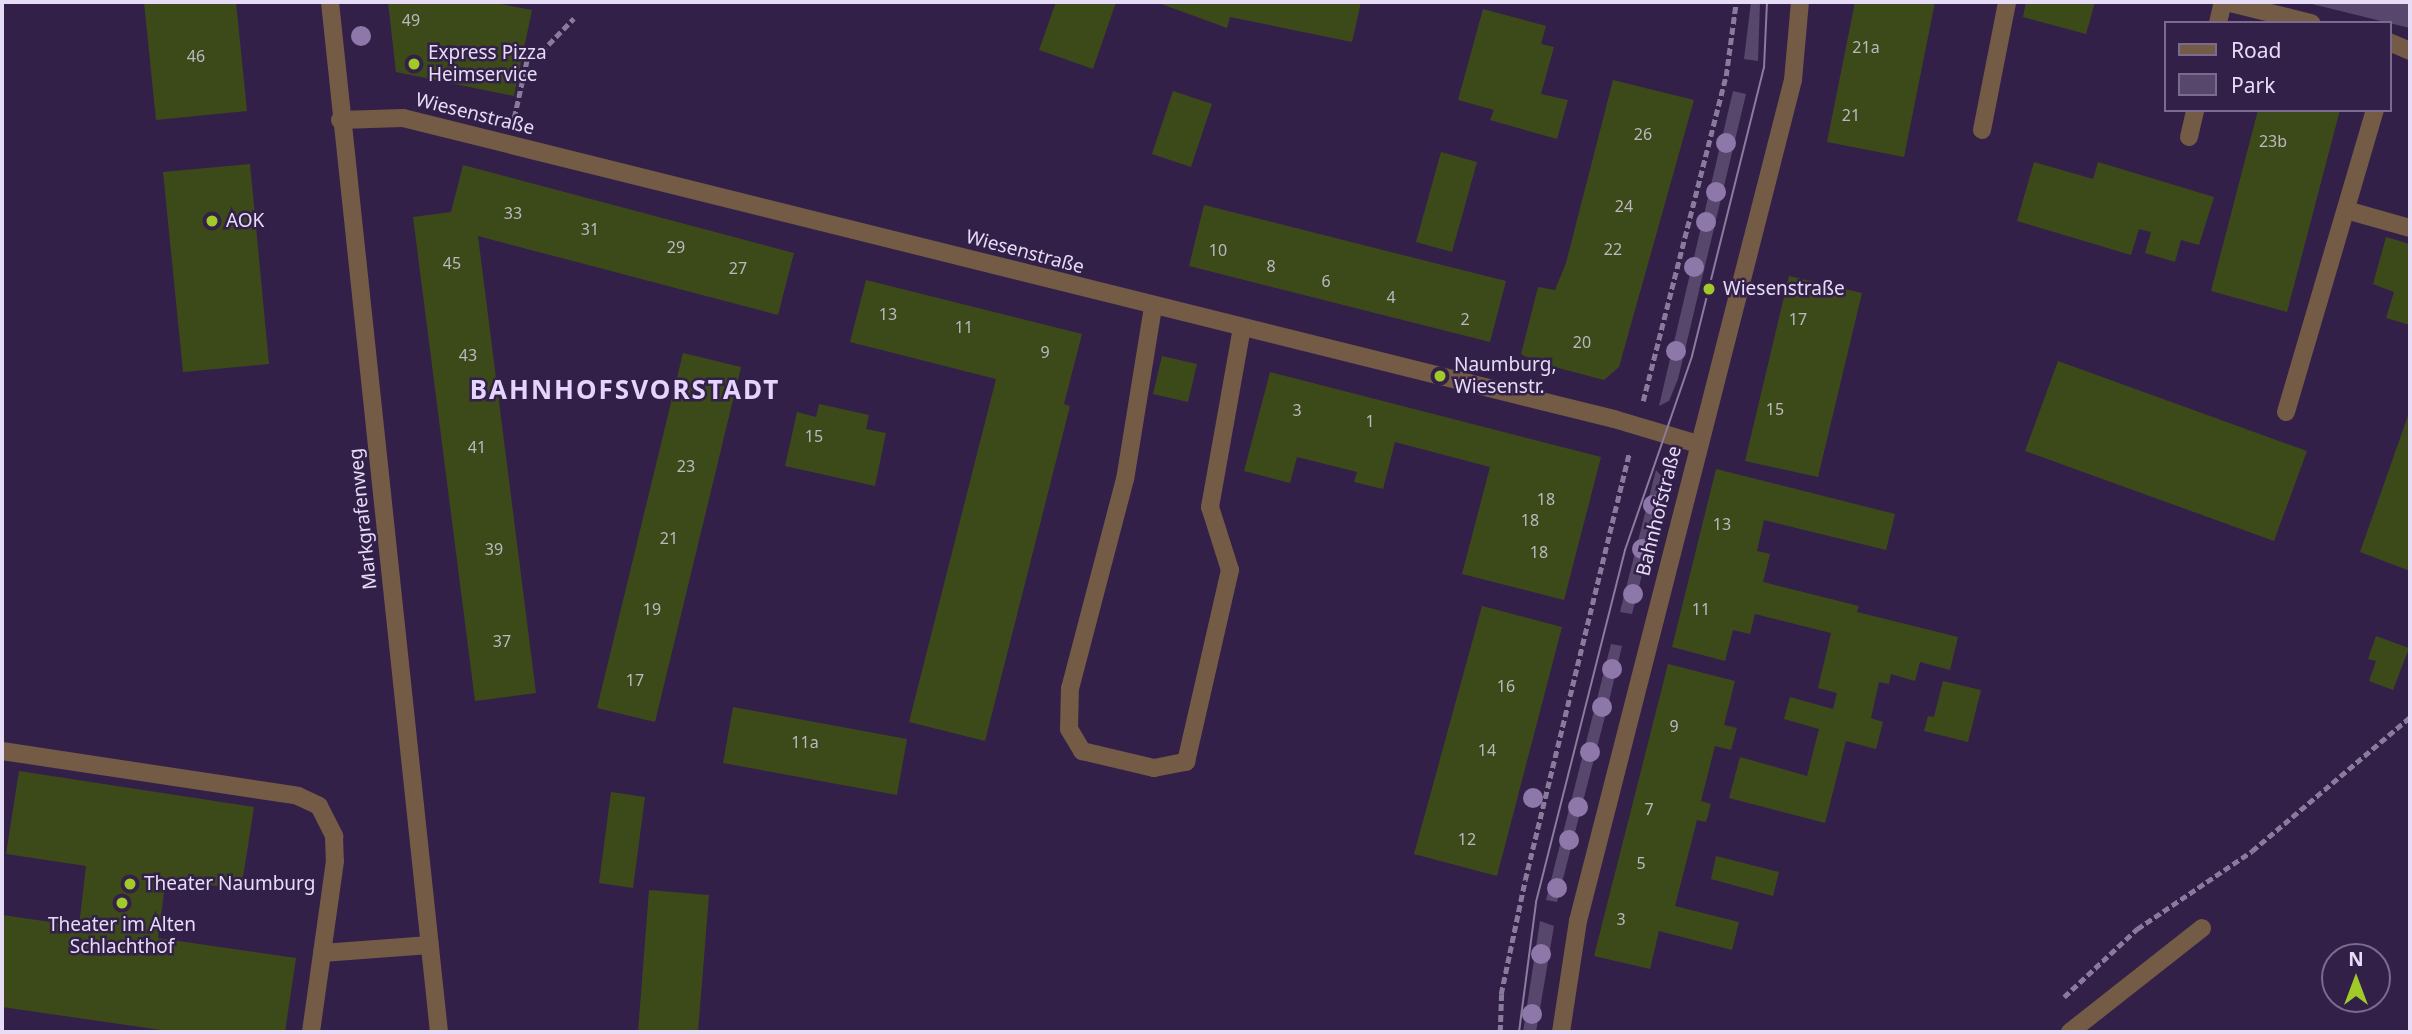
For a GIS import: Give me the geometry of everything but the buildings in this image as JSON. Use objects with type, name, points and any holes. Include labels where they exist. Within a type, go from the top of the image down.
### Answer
[{"type":"street","name":"Markgrafenweg","points":[[330,2],[340,120],[439,1032]]},
{"type":"street","name":"Bahnhofstraße","points":[[1561,1032],[1578,921],[1793,80],[1800,2]]},
{"type":"street","points":[[1982,130],[2007,2]]},
{"type":"street","points":[[2219,21],[2224,2],[2303,21]]},
{"type":"street","points":[[2189,137],[2195,112]]},
{"type":"street","points":[[2286,412],[2374,112]]},
{"type":"street","name":"Wiesenstraße","points":[[340,120],[403,118],[1636,426],[1698,444]]},
{"type":"street","points":[[2346,210],[2410,228]]},
{"type":"street","points":[[1153,307],[1125,479],[1070,688],[1069,729],[1082,751],[1154,768],[1186,762],[1230,570],[1210,507],[1242,327]]},
{"type":"street","points":[[2,751],[298,796],[319,806],[334,836],[311,1032]]},
{"type":"street","points":[[2070,1032],[2202,928]]},
{"type":"street","points":[[322,953],[430,945]]},
{"type":"path","points":[[1500,1032],[1501,994],[1525,880],[1636,426],[1723,89],[1736,2]]},
{"type":"path","points":[[508,144],[528,55],[541,52],[574,18]]},
{"type":"path","points":[[2055,1006],[2137,929],[2252,851],[2410,718]]},
{"type":"green space","points":[[1751,2],[1760,2],[1758,61],[1744,59]]},
{"type":"green space","points":[[2304,2],[2410,2],[2410,28],[2391,23],[2391,21],[2381,21]]},
{"type":"green space","points":[[1733,91],[1746,94],[1678,379],[1669,401],[1659,406]]},
{"type":"green space","points":[[1656,470],[1663,478],[1664,489],[1632,614],[1620,612]]},
{"type":"green space","points":[[1611,644],[1622,646],[1609,701],[1557,902],[1546,900]]},
{"type":"green space","points":[[1540,921],[1554,926],[1536,1032],[1523,1032]]},
{"type":"tram line","points":[[1519,1032],[1536,902],[1625,550],[1692,356],[1764,68],[1767,2]]},
{"type":"place","name":"Express Pizza Heimservice","points":[[414,64]]},
{"type":"place","name":"AOK","points":[[212,221]]},
{"type":"place","name":"Wiesenstraße","points":[[1709,289]]},
{"type":"place","name":"Naumburg, Wiesenstr.","points":[[1440,376]]},
{"type":"place","name":"Theater Naumburg","points":[[130,884]]},
{"type":"place","name":"Theater im Alten Schlachthof","points":[[122,903]]},
{"type":"district","name":"BAHNHOFSVORSTADT","points":[[625,390]]}]
